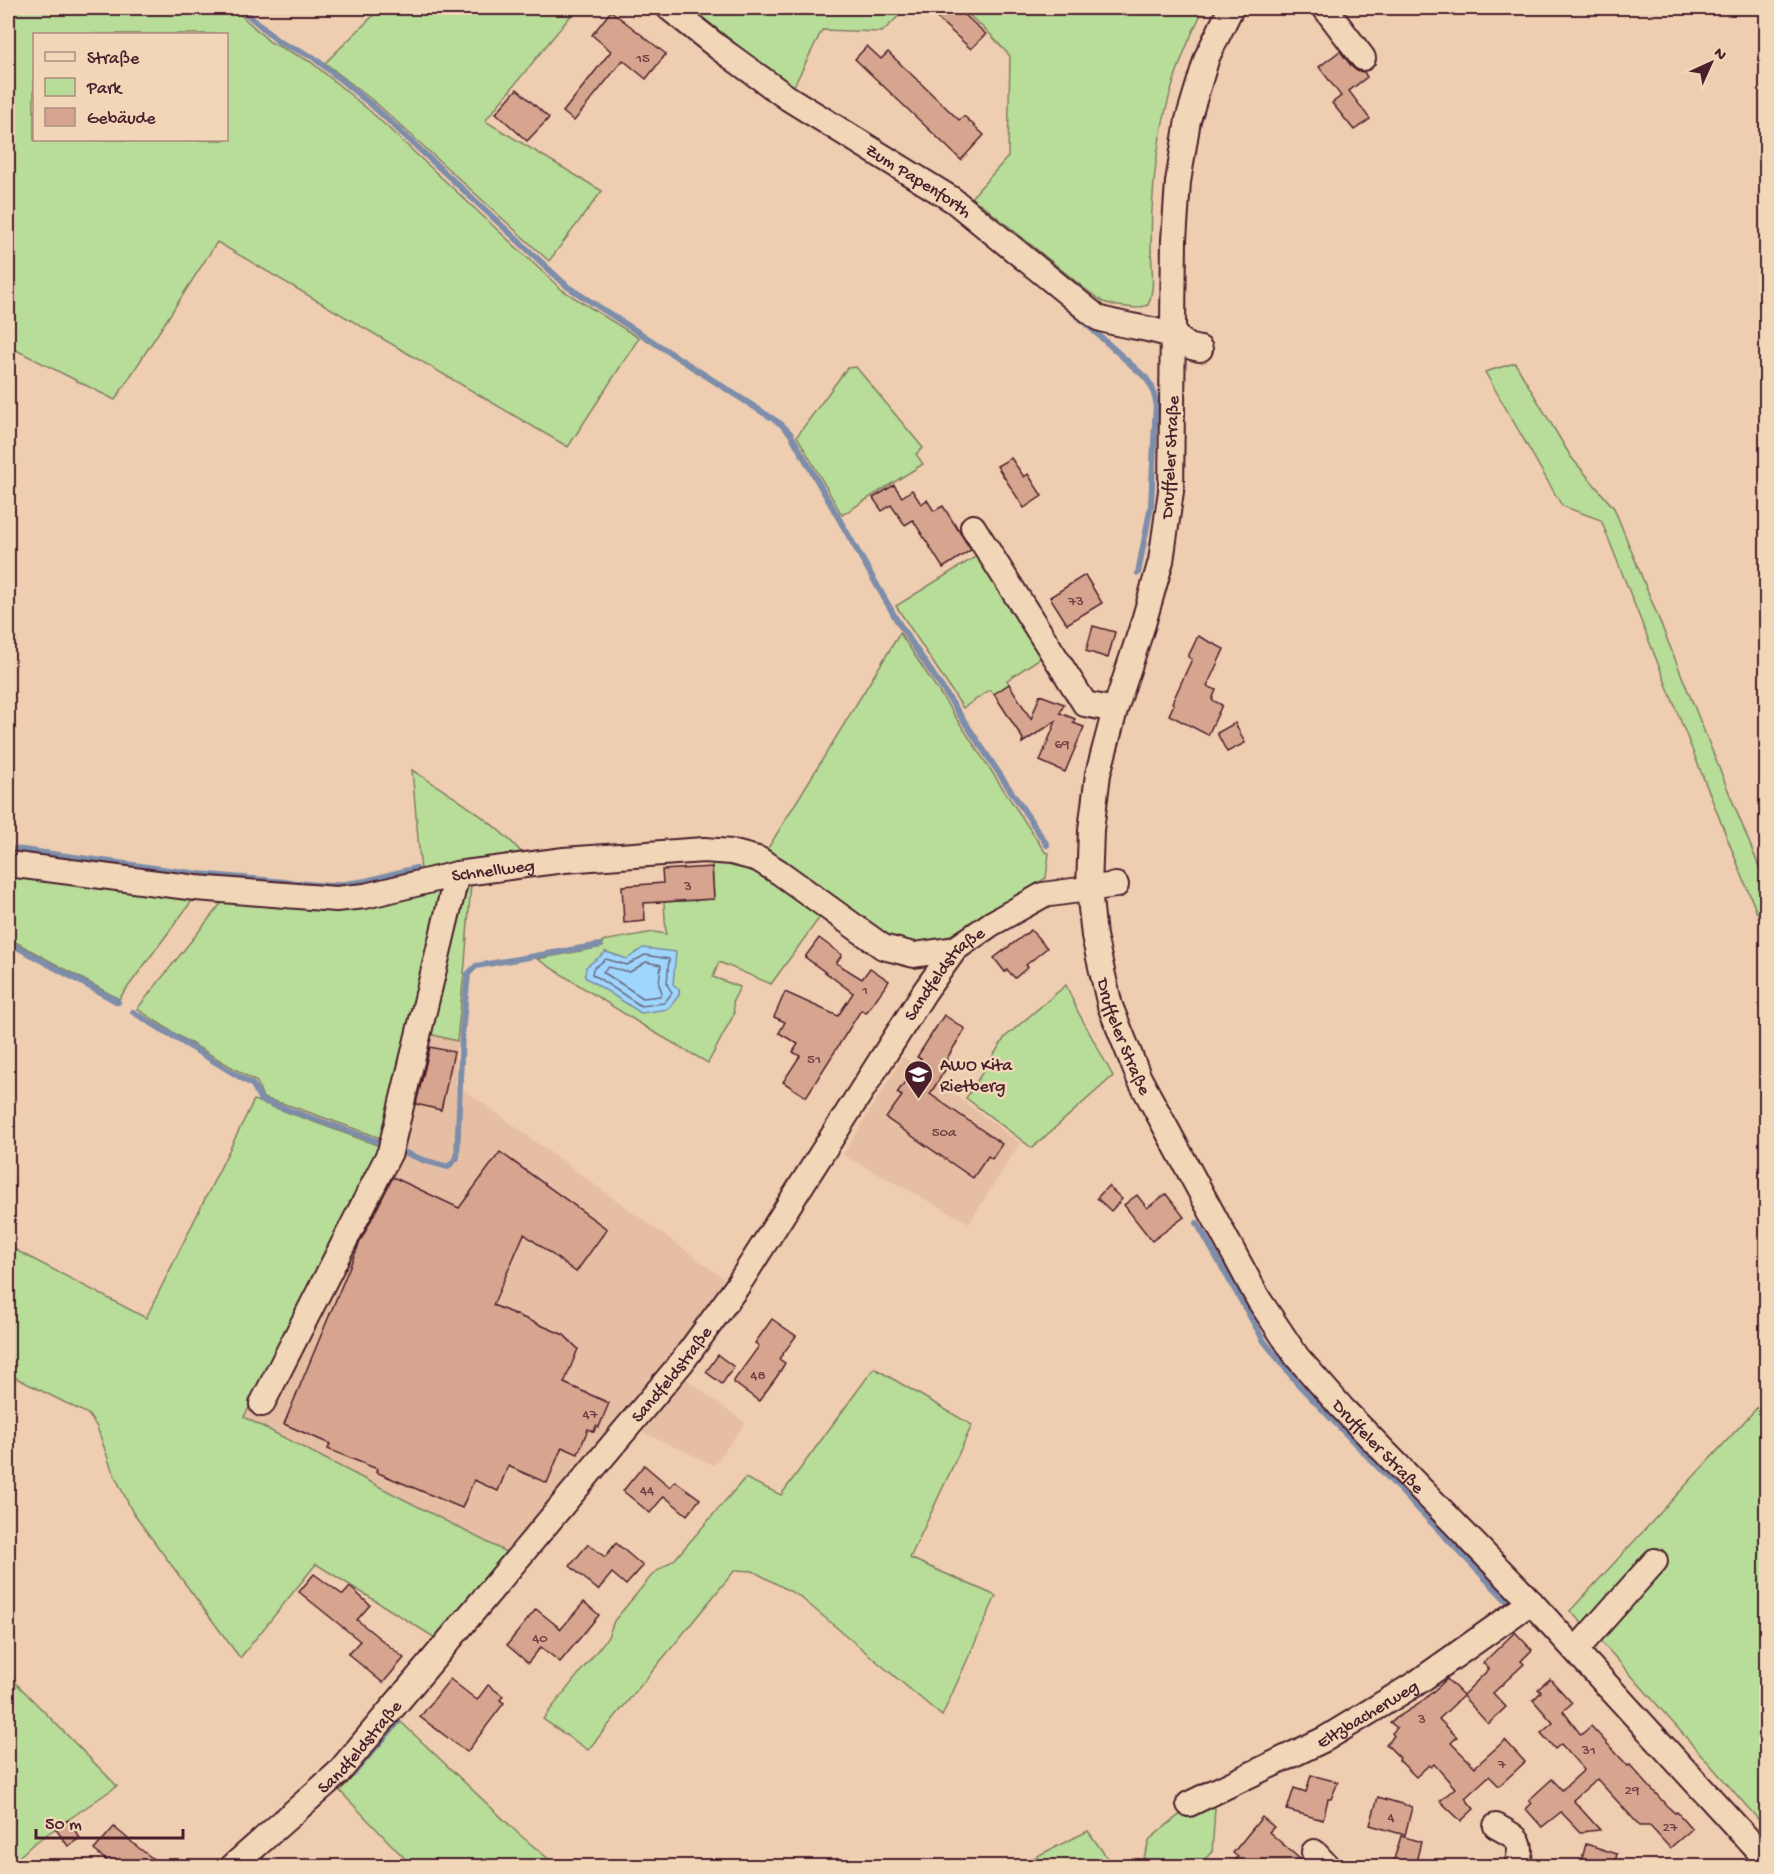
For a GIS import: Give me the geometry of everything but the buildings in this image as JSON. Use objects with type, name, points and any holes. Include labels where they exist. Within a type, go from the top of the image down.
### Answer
[{"type":"street","name":"Zum Papenforth","points":[[669,8],[788,98],[953,200],[1098,318],[1174,335],[1189,348],[1200,349]]},
{"type":"street","name":"Druffeler Straße","points":[[1231,8],[1207,57],[1188,120],[1177,194],[1171,491],[1161,561],[1115,710],[1096,785],[1090,830],[1089,889],[1094,936],[1110,1006],[1144,1088],[1277,1329],[1297,1357],[1342,1408],[1576,1650],[1767,1859]]},
{"type":"street","points":[[1325,8],[1363,58]]},
{"type":"street","points":[[973,527],[1085,704],[1115,710]]},
{"type":"street","name":"Schnellweg","points":[[8,864],[196,888],[336,899],[365,896],[457,874],[564,860],[704,850],[731,852],[758,860],[779,872],[883,947],[914,956],[955,949]]},
{"type":"street","points":[[262,1404],[390,1152],[457,874]]},
{"type":"street","name":"Sandfeldstraße","points":[[233,1866],[338,1773],[682,1362],[736,1288],[925,991],[955,949],[991,924],[1043,895],[1116,885]]},
{"type":"street","points":[[1576,1650],[1655,1561]]},
{"type":"street","name":"Eltzbacherweg","points":[[1189,1804],[1324,1739],[1415,1684],[1531,1602]]},
{"type":"street","points":[[1496,1826],[1516,1837],[1522,1849],[1517,1866]]},
{"type":"shaded area","points":[[413,1030],[457,1041],[455,1083],[726,1280],[641,1396],[508,1553],[243,1417],[385,1148]]},
{"type":"shaded area","name":"AWO Kita Rietberg","points":[[903,1057],[1020,1143],[969,1223],[843,1155]]},
{"type":"shaded area","points":[[685,1378],[745,1423],[714,1465],[640,1431]]},
{"type":"green space","points":[[8,8],[233,8],[270,42],[311,62],[370,111],[562,290],[639,338],[568,447],[217,242],[115,400],[8,346]]},
{"type":"green space","points":[[381,8],[577,8],[485,121],[602,191],[549,261],[376,103],[325,63]]},
{"type":"green space","points":[[691,8],[907,8],[882,32],[822,30],[794,86],[746,52]]},
{"type":"green space","points":[[961,8],[1204,8],[1177,71],[1160,136],[1153,198],[1152,283],[1148,305],[1137,308],[1103,302],[981,204],[970,199],[1008,157],[1010,56]]},
{"type":"green space","points":[[1515,363],[1571,457],[1614,508],[1766,884],[1766,910],[1757,913],[1601,520],[1562,506],[1485,372]]},
{"type":"green space","points":[[856,367],[923,448],[916,454],[923,464],[842,515],[797,436],[847,368]]},
{"type":"green space","points":[[983,552],[1048,653],[1007,680],[1009,684],[994,694],[990,690],[963,708],[896,606]]},
{"type":"green space","points":[[900,633],[1045,852],[1049,853],[1046,878],[944,939],[910,944],[889,939],[765,853]]},
{"type":"green space","points":[[412,770],[485,819],[524,855],[421,872]]},
{"type":"green space","points":[[712,862],[739,865],[754,870],[771,880],[820,917],[771,984],[719,962],[713,977],[740,987],[733,1001],[734,1014],[708,1063],[537,959],[603,947],[602,941],[654,932],[666,934],[664,902],[714,899]],"holes":[[[606,952],[627,959],[679,989],[679,995],[668,1009],[654,1010]]]},
{"type":"green space","points":[[8,874],[194,898],[119,999],[8,938]]},
{"type":"green space","points":[[471,882],[457,1041],[425,1033],[453,915]]},
{"type":"green space","points":[[444,888],[386,1140],[263,1098],[257,1082],[137,1009],[223,901]]},
{"type":"green space","points":[[1066,985],[1113,1076],[1032,1148],[966,1098],[1005,1037]]},
{"type":"green space","points":[[254,1100],[385,1148],[244,1417],[508,1553],[437,1639],[316,1564],[240,1658],[133,1513],[112,1470],[97,1427],[88,1414],[8,1374],[8,1246],[146,1318]]},
{"type":"green space","points":[[874,1368],[972,1425],[910,1558],[996,1596],[942,1716],[799,1596],[753,1571],[735,1570],[588,1750],[543,1719],[608,1637],[614,1621],[653,1574],[675,1559],[745,1478],[781,1495]]},
{"type":"green space","points":[[1766,1398],[1766,1828],[1607,1648],[1570,1611]]},
{"type":"green space","points":[[8,1675],[117,1786],[33,1844],[9,1866],[8,1866]]},
{"type":"green space","points":[[401,1722],[520,1835],[557,1866],[412,1866],[340,1791]]},
{"type":"green space","points":[[1212,1800],[1215,1808],[1212,1853],[1195,1866],[1141,1866],[1150,1839],[1178,1816]]},
{"type":"green space","points":[[1088,1831],[1113,1866],[1017,1866]]},
{"type":"water","points":[[643,948],[676,952],[673,984],[679,989],[679,995],[668,1009],[641,1013],[585,977],[586,967],[606,952],[627,959]]},
{"type":"waterway","points":[[240,8],[279,42],[313,57],[374,107],[568,287],[781,424],[790,433],[898,622],[1047,845]]},
{"type":"waterway","points":[[1073,312],[1146,378],[1152,387],[1156,402],[1151,505],[1138,573]]},
{"type":"waterway","points":[[8,848],[199,874],[330,886],[366,881],[416,868]]},
{"type":"waterway","points":[[8,942],[118,1002]]},
{"type":"waterway","points":[[401,1151],[448,1167],[457,1158],[462,1032],[468,974],[476,966],[600,945]]},
{"type":"waterway","points":[[133,1012],[253,1085],[261,1100],[385,1144]]},
{"type":"waterway","points":[[1197,1223],[1264,1341],[1297,1383],[1506,1600]]},
{"type":"waterway","points":[[352,1775],[398,1721]]},
{"type":"waterway","points":[[251,1866],[262,1856]]},
{"type":"place","name":"AWO Kita Rietberg","points":[[919,1100]]}]
